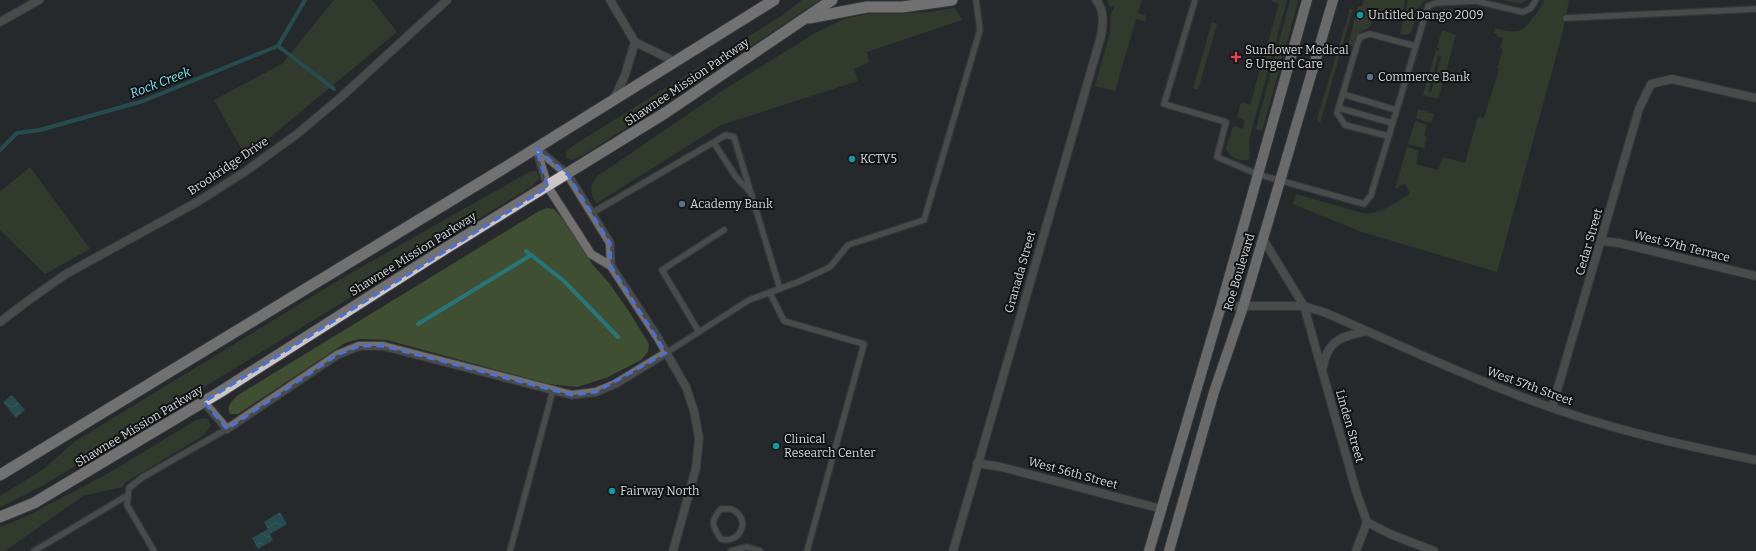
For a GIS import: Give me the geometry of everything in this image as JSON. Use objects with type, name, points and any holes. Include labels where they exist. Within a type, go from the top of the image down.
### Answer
[{"type":"highway","name":"Shawnee Mission Parkway","points":[[0,475],[536,148],[615,97],[676,62],[765,3],[774,0]]},
{"type":"highway","name":"Shawnee Mission Parkway","points":[[0,517],[34,503],[204,402],[443,250],[548,187],[665,113],[832,0]]},
{"type":"highway","points":[[804,19],[867,7],[902,7],[952,0]]},
{"type":"main road","name":"Roe Boulevard","points":[[1149,551],[1221,306],[1307,0]]},
{"type":"main road","name":"Roe Boulevard","points":[[1169,551],[1214,392],[1243,307],[1333,0]]},
{"type":"street","points":[[0,22],[39,0]]},
{"type":"street","name":"Brookridge Drive","points":[[0,322],[66,274],[199,201],[246,171],[297,134],[340,98],[447,0]]},
{"type":"street","points":[[610,0],[636,42],[676,62]]},
{"type":"street","name":"Granada Street","points":[[953,551],[977,463],[1101,36],[1104,20],[1100,5],[1096,0]]},
{"type":"street","points":[[615,97],[625,75],[636,42]]},
{"type":"street","name":"Cedar Street","points":[[1552,408],[1639,110],[1652,84],[1672,79],[1756,98]]},
{"type":"street","points":[[536,148],[568,174],[610,243],[611,266]]},
{"type":"street","points":[[536,148],[548,187],[591,254],[611,266],[686,387],[694,411],[699,438],[696,468],[673,551]]},
{"type":"street","points":[[1263,239],[1304,306]]},
{"type":"street","name":"West 57th Terrace","points":[[1602,241],[1619,243],[1756,276]]},
{"type":"street","name":"West 57th Street","points":[[1221,306],[1304,306],[1367,331],[1457,371],[1552,408],[1626,431],[1756,460]]},
{"type":"street","name":"Linden Street","points":[[1304,306],[1356,491],[1367,522]]},
{"type":"street","points":[[1323,372],[1325,356],[1336,340],[1352,334],[1367,331]]},
{"type":"street","points":[[204,402],[227,429],[337,355],[359,346],[383,346],[572,395],[596,392],[615,384],[666,353]]},
{"type":"street","name":"West 56th Street","points":[[977,463],[1001,467],[1162,509]]},
{"type":"street","points":[[1356,551],[1367,522],[1390,534],[1434,551]]},
{"type":"lane","points":[[666,353],[749,300],[780,289],[830,267],[848,245],[924,220],[980,30],[976,0]]},
{"type":"lane","points":[[1195,0],[1164,104],[1226,122],[1217,157],[1257,174],[1364,204],[1371,195],[1426,8],[1436,3],[1476,1],[1523,12],[1531,8],[1536,0]]},
{"type":"lane","points":[[1566,18],[1756,9]]},
{"type":"lane","points":[[1388,136],[1345,125],[1337,113],[1358,40],[1363,35],[1370,34],[1415,46]]},
{"type":"lane","points":[[1342,94],[1396,110]]},
{"type":"lane","points":[[1339,108],[1392,123]]},
{"type":"lane","points":[[592,213],[726,135],[734,137],[780,289]]},
{"type":"lane","points":[[714,143],[736,177],[751,193]]},
{"type":"lane","points":[[699,332],[662,270],[724,230]]},
{"type":"lane","points":[[770,293],[784,321],[864,344],[807,551]]},
{"type":"lane","points":[[510,551],[553,390]]},
{"type":"lane","points":[[154,551],[127,505],[129,488],[143,477],[227,429]]},
{"type":"lane","points":[[34,551],[128,495]]},
{"type":"lane","points":[[721,509],[733,509],[739,515],[743,523],[736,538],[728,541],[721,539],[715,530],[713,523],[714,517],[721,509]]},
{"type":"lane","points":[[736,538],[741,548]]},
{"type":"lane","points":[[731,551],[747,547],[760,551]]},
{"type":"highlighted area","points":[[536,148],[568,175],[610,243],[611,266],[666,353],[596,392],[572,395],[383,346],[359,346],[337,355],[227,429],[204,402],[548,187]]},
{"type":"green space","points":[[334,0],[372,0],[397,32],[246,157],[214,100],[282,64]]},
{"type":"green space","points":[[802,0],[820,0],[673,98],[585,154],[572,160],[566,158],[567,151],[574,145],[783,15]]},
{"type":"green space","points":[[1107,0],[1142,0],[1138,13],[1145,15],[1146,18],[1145,21],[1136,19],[1115,91],[1095,86],[1110,33],[1111,12],[1114,10],[1114,5],[1110,7]]},
{"type":"green space","points":[[1270,0],[1287,0],[1249,140],[1250,159],[1239,160],[1230,155],[1226,148],[1233,126],[1243,129],[1245,121],[1237,117],[1241,102],[1250,105],[1279,4]]},
{"type":"green space","points":[[1290,0],[1298,0],[1298,2],[1262,131],[1256,129]]},
{"type":"green space","points":[[1364,0],[1405,0],[1401,19],[1375,12],[1371,26],[1359,33],[1353,46],[1348,45],[1358,7],[1362,6]]},
{"type":"green space","points":[[1408,0],[1425,0],[1419,7],[1416,18],[1405,15]]},
{"type":"green space","points":[[1503,0],[1528,0],[1520,4]]},
{"type":"green space","points":[[1544,0],[1569,0],[1562,35],[1497,272],[1362,232],[1293,204],[1296,194],[1362,213],[1375,212],[1387,208],[1410,194],[1405,183],[1395,189],[1407,147],[1419,151],[1416,164],[1438,170],[1443,157],[1465,163],[1478,117],[1484,118],[1499,69],[1497,68],[1503,49],[1500,48],[1503,38],[1494,33],[1495,28],[1512,32],[1524,28],[1539,10]]},
{"type":"green space","points":[[955,8],[962,20],[867,52],[869,62],[854,69],[858,81],[721,125],[597,203],[593,197],[591,187],[596,177],[725,89],[817,32],[844,19],[868,14],[928,12]]},
{"type":"green space","points":[[1350,9],[1353,9],[1320,123],[1317,119]]},
{"type":"green space","points":[[1454,9],[1464,11],[1471,19],[1469,20],[1450,15],[1444,18],[1440,10]]},
{"type":"green space","points":[[1404,17],[1415,21],[1412,31],[1407,35],[1400,34]]},
{"type":"green space","points":[[1212,22],[1217,24],[1198,90],[1193,88]]},
{"type":"green space","points":[[1442,30],[1456,35],[1438,99],[1423,95],[1436,50],[1439,51],[1439,48],[1437,47]],"holes":[[[1440,55],[1441,57],[1431,92],[1428,92],[1438,56]]]},
{"type":"green space","points":[[1418,109],[1434,114],[1431,123],[1416,118]]},
{"type":"green space","points":[[1415,121],[1427,125],[1424,136],[1427,137],[1424,148],[1408,144]]},
{"type":"green space","points":[[30,167],[90,249],[45,274],[0,230],[0,192]]},
{"type":"green space","points":[[536,171],[540,178],[532,186],[42,486],[0,507],[0,496],[44,469],[74,442],[344,277],[529,172]]},
{"type":"green space","points":[[547,208],[554,209],[564,221],[593,265],[609,283],[628,310],[649,344],[648,352],[641,360],[606,378],[577,387],[549,384],[387,340],[359,339],[345,343],[238,414],[230,414],[229,406],[238,395],[539,211]]},
{"type":"green space","points":[[205,418],[208,419],[211,425],[204,435],[126,482],[122,487],[83,496],[5,551],[0,551],[0,527],[25,517],[109,473],[196,420]]},
{"type":"water","points":[[12,395],[25,410],[16,418],[3,402]]},
{"type":"water","points":[[280,512],[287,524],[270,534],[273,540],[258,549],[252,538],[268,529],[264,522]]},
{"type":"waterway","name":"Rock Creek","points":[[0,150],[17,133],[40,130],[143,101],[278,46],[305,0]]},
{"type":"waterway","points":[[278,46],[334,89]]},
{"type":"waterway","points":[[526,251],[564,281],[618,337]]},
{"type":"waterway","points":[[418,324],[531,255]]},
{"type":"place","name":"Untitled Dango 2009","points":[[1360,15]]},
{"type":"place","name":"Sunflower Medical & Urgent Care","points":[[1236,57]]},
{"type":"place","name":"Commerce Bank","points":[[1370,77]]},
{"type":"place","name":"KCTV5","points":[[852,159]]},
{"type":"place","name":"Academy Bank","points":[[682,204]]},
{"type":"place","name":"Clinical Research Center","points":[[776,446]]},
{"type":"place","name":"Fairway North","points":[[612,491]]}]
